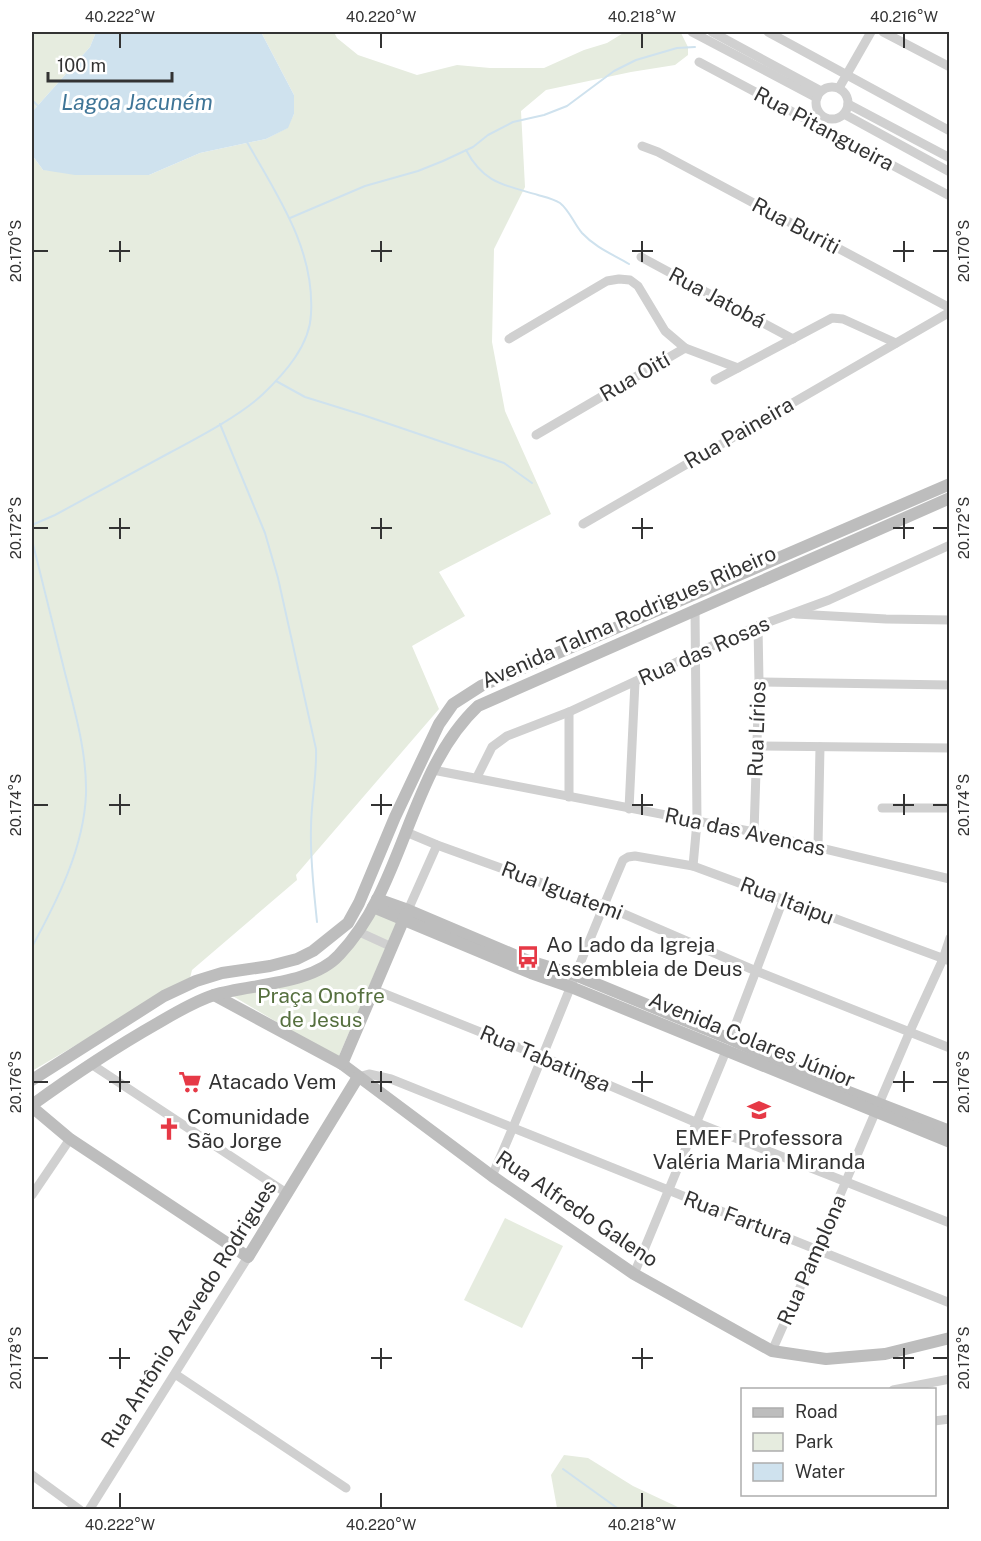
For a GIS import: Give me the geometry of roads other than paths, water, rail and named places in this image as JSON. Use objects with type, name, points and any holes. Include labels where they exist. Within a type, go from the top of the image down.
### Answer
[{"type":"main road","name":"Avenida Talma Rodrigues Ribeiro","points":[[32,1080],[164,996],[196,981],[222,973],[270,966],[297,959],[313,951],[348,923],[439,724],[453,704],[481,686],[950,484]]},
{"type":"main road","name":"Avenida Talma Rodrigues Ribeiro","points":[[32,1106],[91,1064],[183,1008],[214,995],[276,983],[324,966],[338,957],[375,903],[433,770],[456,730],[478,706],[950,498]]},
{"type":"main road","name":"Avenida Colares Júnior","points":[[375,903],[406,914],[531,973],[573,981],[877,1107],[950,1142]]},
{"type":"main road","points":[[342,1064],[406,914]]},
{"type":"main road","name":"Rua Alfredo Galeno","points":[[214,995],[342,1064],[492,1176],[634,1274],[772,1350],[826,1359],[885,1354],[950,1338]]},
{"type":"main road","name":"Rua Antônio Azevedo Rodrigues","points":[[248,1257],[358,1077]]},
{"type":"main road","points":[[32,1106],[70,1139],[248,1257]]},
{"type":"main road","name":"Avenida Colares Júnior","points":[[877,1107],[950,1131]]},
{"type":"street","points":[[692,32],[819,94]]},
{"type":"street","points":[[712,32],[819,94]]},
{"type":"street","points":[[768,32],[950,131]]},
{"type":"street","points":[[839,88],[871,32]]},
{"type":"street","points":[[883,32],[950,67]]},
{"type":"street","name":"Rua Pitangueira","points":[[699,62],[950,196]]},
{"type":"street","points":[[828,87],[839,88],[846,94],[848,104],[844,114],[834,119],[823,116],[817,109],[819,94],[828,87]]},
{"type":"street","points":[[848,104],[950,158]]},
{"type":"street","points":[[844,114],[950,172]]},
{"type":"street","points":[[818,126],[823,116]]},
{"type":"street","name":"Rua Buriti","points":[[642,146],[658,152],[950,310]]},
{"type":"street","name":"Rua Jatobá","points":[[641,257],[793,339]]},
{"type":"street","points":[[509,339],[607,281],[619,279],[630,280],[638,286],[665,331],[685,348]]},
{"type":"street","name":"Rua Paineira","points":[[583,524],[950,310]]},
{"type":"street","points":[[715,380],[832,318],[843,319],[896,343]]},
{"type":"street","name":"Rua Oití","points":[[536,435],[685,348],[738,368]]},
{"type":"street","name":"Rua das Rosas","points":[[477,777],[492,747],[507,736],[569,712],[696,652],[793,614],[950,545]]},
{"type":"street","points":[[932,553],[950,554]]},
{"type":"street","points":[[693,866],[697,822],[695,609]]},
{"type":"street","points":[[793,614],[886,620],[950,620]]},
{"type":"street","name":"Rua Lírios","points":[[754,832],[759,682],[758,626]]},
{"type":"street","points":[[628,809],[635,682]]},
{"type":"street","points":[[759,682],[950,685]]},
{"type":"street","points":[[569,712],[569,797]]},
{"type":"street","points":[[756,746],[950,748]]},
{"type":"street","points":[[818,847],[820,747]]},
{"type":"street","name":"Rua das Avencas","points":[[433,770],[754,832],[950,879]]},
{"type":"street","points":[[882,808],[950,808]]},
{"type":"street","name":"Rua Iguatemi","points":[[406,832],[603,905],[756,971],[950,1048]]},
{"type":"street","points":[[406,914],[437,845]]},
{"type":"street","name":"Rua Itaipu","points":[[603,905],[623,860],[635,856],[693,866],[946,960]]},
{"type":"street","points":[[634,1274],[728,1045],[783,900]]},
{"type":"street","points":[[492,1176],[543,1057],[603,905]]},
{"type":"street","points":[[357,931],[392,947]]},
{"type":"street","name":"Rua Pamplona","points":[[772,1350],[818,1249],[910,1031],[946,960],[950,938]]},
{"type":"street","name":"Rua Tabatinga","points":[[375,990],[543,1057],[695,1122],[950,1223]]},
{"type":"street","points":[[91,1064],[288,1194]]},
{"type":"street","name":"Rua Fartura","points":[[358,1077],[369,1074],[391,1079],[950,1303]]},
{"type":"street","points":[[32,1195],[70,1139]]},
{"type":"street","name":"Rua Antônio Azevedo Rodrigues","points":[[89,1509],[248,1257]]},
{"type":"street","points":[[174,1374],[346,1488]]},
{"type":"street","points":[[899,1388],[950,1379]]},
{"type":"street","points":[[32,1475],[80,1509]]},
{"type":"water","name":"Lagoa Jacuném","points":[[96,32],[261,32],[294,95],[294,114],[288,128],[266,139],[200,153],[149,175],[75,175],[43,170],[32,155],[32,112],[90,47]]},
{"type":"waterway","points":[[290,218],[365,186],[418,171],[443,161],[473,147],[488,135],[513,122],[544,115],[567,106],[614,71],[636,60],[677,48],[695,47]]},
{"type":"waterway","points":[[32,100],[38,106]]},
{"type":"waterway","points":[[32,525],[55,515],[232,418],[271,386],[295,358],[310,325],[311,290],[307,267],[292,224],[247,142]]},
{"type":"waterway","points":[[466,150],[480,170],[496,182],[560,203],[587,238],[629,264]]},
{"type":"waterway","points":[[276,381],[305,397],[504,463],[532,483]]},
{"type":"waterway","points":[[220,424],[265,533],[278,578],[316,749],[311,840],[317,922]]},
{"type":"waterway","points":[[32,540],[80,733],[86,779],[84,814],[75,854],[60,893],[32,947]]},
{"type":"waterway","points":[[563,1469],[620,1510]]},
{"type":"place","name":"Ao Lado da Igreja Assembleia de Deus","points":[[528,957]]},
{"type":"place","name":"Atacado Vem","points":[[190,1082]]},
{"type":"place","name":"EMEF Professora Valéria Maria Miranda","points":[[759,1110]]},
{"type":"place","name":"Comunidade São Jorge","points":[[169,1129]]},
{"type":"park label","name":"Praça Onofre de Jesus","points":[[321,1008]]}]
